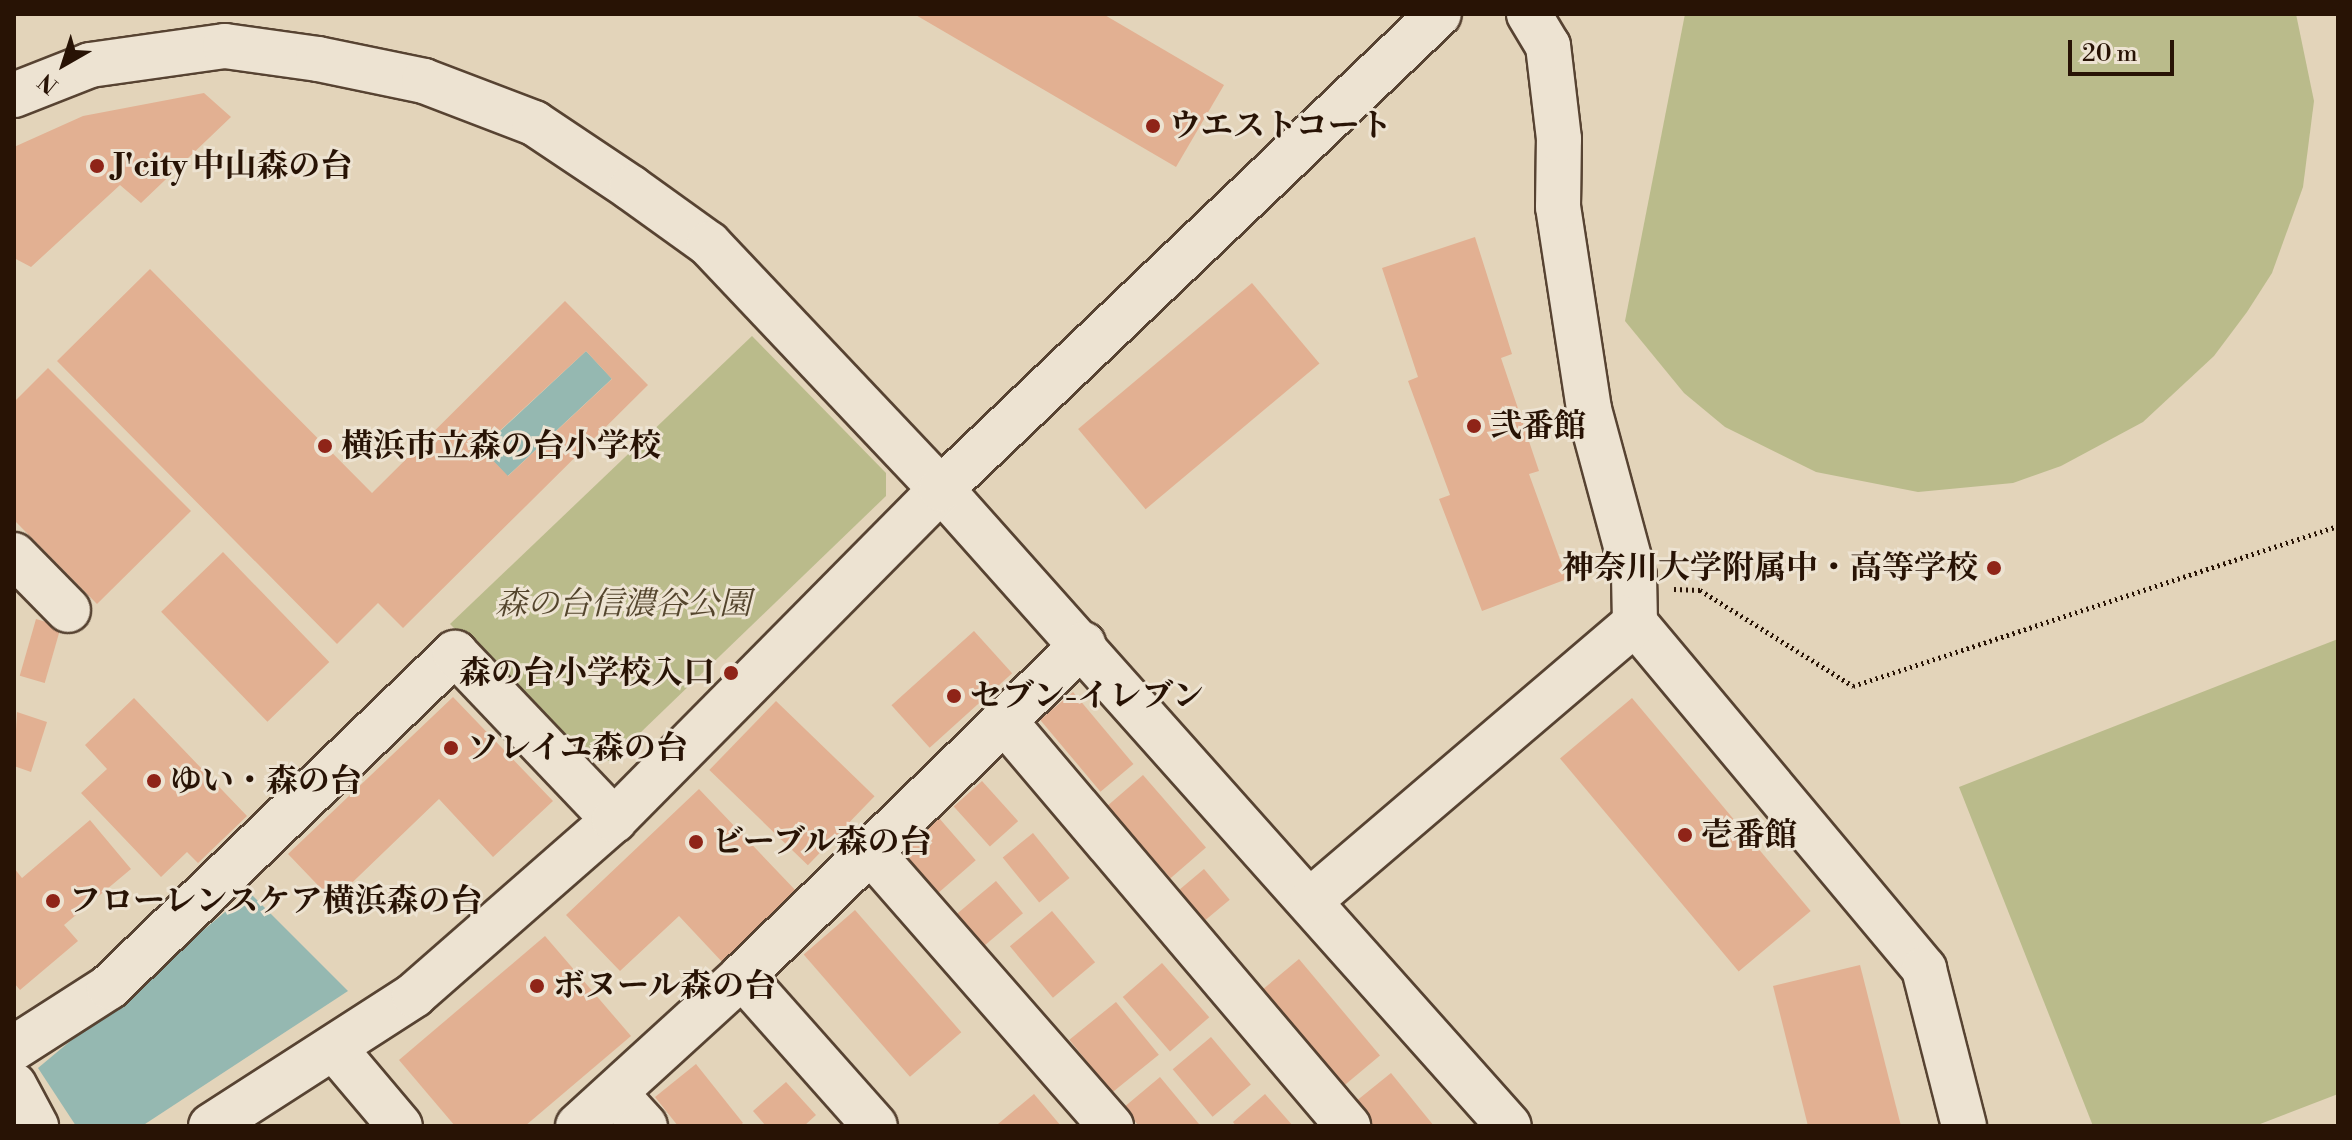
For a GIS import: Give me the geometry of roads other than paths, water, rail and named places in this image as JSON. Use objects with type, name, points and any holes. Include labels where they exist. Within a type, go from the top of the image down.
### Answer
[{"type":"street","points":[[211,1126],[414,995],[614,820],[941,489],[1439,14]]},
{"type":"street","points":[[1529,14],[1548,46],[1559,139],[1558,207],[1589,409],[1634,576],[1634,606],[1924,969],[1964,1126]]},
{"type":"street","points":[[14,95],[90,65],[224,30],[424,81],[534,123],[709,244],[941,489],[1312,899],[1497,1122]]},
{"type":"street","points":[[14,555],[68,610]]},
{"type":"street","points":[[1312,899],[1634,606]]},
{"type":"street","points":[[578,1126],[742,976],[1006,723],[1083,644]]},
{"type":"street","points":[[14,1048],[109,987],[455,653],[614,820]]},
{"type":"street","points":[[1006,723],[1348,1126]]},
{"type":"street","points":[[870,851],[1111,1126]]},
{"type":"street","points":[[742,976],[875,1126]]},
{"type":"street","points":[[334,1048],[400,1126]]},
{"type":"street","points":[[14,1085],[36,1126]]},
{"type":"street","points":[[616,1094],[645,1126]]},
{"type":"water","points":[[586,351],[612,379],[507,476],[481,449]]},
{"type":"water","points":[[249,892],[348,991],[142,1126],[76,1126],[38,1068]]},
{"type":"place","name":"ウエストコート","points":[[1153,126]]},
{"type":"place","name":"J'city 中山森の台","points":[[97,166]]},
{"type":"place","name":"弐番館","points":[[1474,426]]},
{"type":"place","name":"横浜市立森の台小学校","points":[[325,446]]},
{"type":"place","name":"神奈川大学附属中・高等学校","points":[[1994,568]]},
{"type":"place","name":"森の台小学校入口","points":[[731,673]]},
{"type":"place","name":"セブン-イレブン","points":[[954,696]]},
{"type":"place","name":"ソレイユ森の台","points":[[451,748]]},
{"type":"place","name":"ゆい・森の台","points":[[154,781]]},
{"type":"place","name":"壱番館","points":[[1685,835]]},
{"type":"place","name":"ビーブル森の台","points":[[696,842]]},
{"type":"place","name":"フローレンスケア横浜森の台","points":[[53,901]]},
{"type":"place","name":"ボヌール森の台","points":[[537,986]]},
{"type":"park label","name":"森の台信濃谷公園","points":[[623,604]]}]
